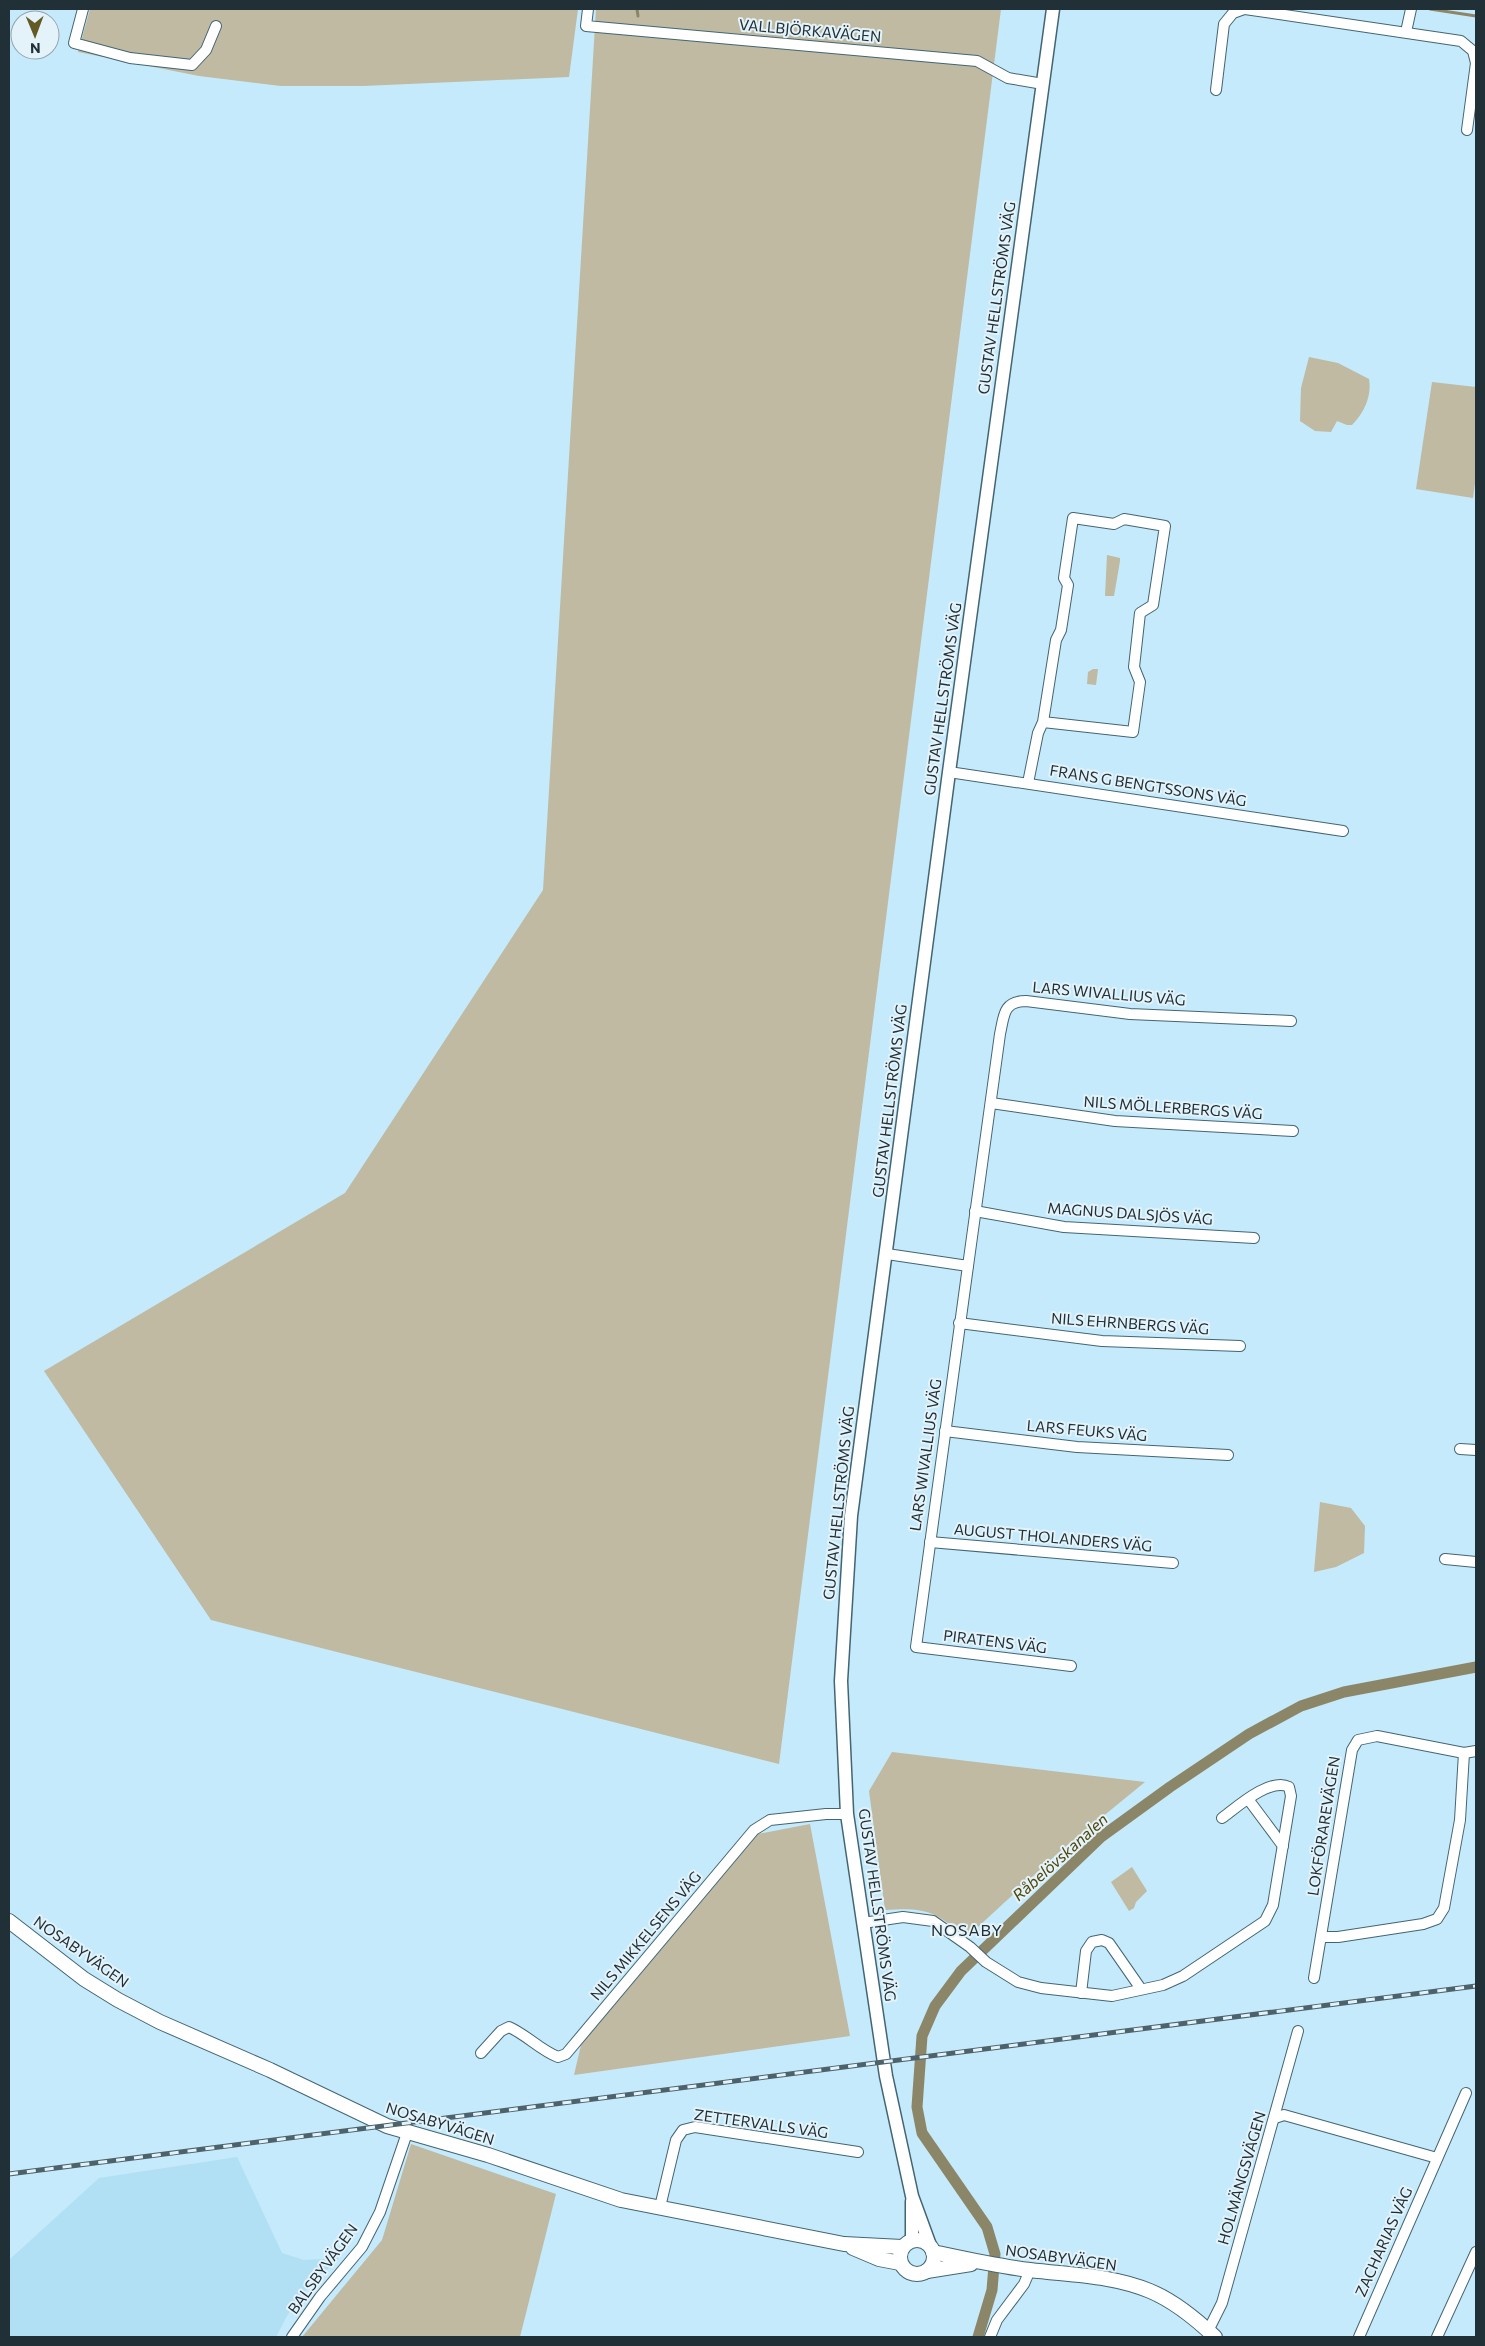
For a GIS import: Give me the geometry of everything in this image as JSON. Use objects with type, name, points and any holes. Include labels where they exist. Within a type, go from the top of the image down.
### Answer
[{"type":"main road","name":"NOSABYVÄGEN","points":[[9,1921],[84,1979],[160,2022],[270,2070],[387,2126],[488,2155],[622,2200],[844,2244],[907,2244]]},
{"type":"main road","points":[[923,2241],[932,2250],[933,2262],[927,2271],[920,2274],[912,2274],[904,2270],[900,2263],[899,2255],[907,2244],[923,2241]]},
{"type":"main road","name":"NOSABYVÄGEN","points":[[844,2244],[879,2259],[900,2263]]},
{"type":"main road","name":"NOSABYVÄGEN","points":[[932,2250],[981,2263],[1096,2277],[1150,2291],[1192,2317],[1211,2334]]},
{"type":"main road","name":"NOSABYVÄGEN","points":[[927,2271],[981,2263]]},
{"type":"street","points":[[83,9],[74,43],[130,58],[192,65],[206,50],[216,26]]},
{"type":"street","name":"VALLBJÖRKAVÄGEN","points":[[588,9],[586,26],[977,61],[1008,78],[1043,84]]},
{"type":"street","name":"GUSTAV HELLSTRÖMS VÄG","points":[[932,2250],[912,2196],[886,2076],[847,1814],[841,1681],[846,1569],[851,1516],[949,772],[1053,9]]},
{"type":"street","points":[[1216,90],[1224,24],[1233,14],[1244,9],[1336,24],[1406,32],[1461,41],[1473,51],[1476,63],[1467,130]]},
{"type":"street","points":[[1406,32],[1411,9]]},
{"type":"street","points":[[1028,783],[1038,733],[1043,722],[1056,640],[1061,630],[1068,585],[1064,578],[1073,518],[1114,524],[1124,519],[1165,526],[1153,605],[1140,613],[1134,667],[1140,682],[1133,732],[1043,722]]},
{"type":"street","name":"FRANS G BENGTSSONS VÄG","points":[[949,772],[1342,830]]},
{"type":"street","name":"LARS WIVALLIUS VÄG","points":[[916,1647],[959,1323],[1005,1010],[1017,1001],[1130,1014],[1291,1021]]},
{"type":"street","name":"NILS MÖLLERBERGS VÄG","points":[[991,1103],[1115,1122],[1293,1131]]},
{"type":"street","name":"MAGNUS DALSJÖS VÄG","points":[[975,1212],[1064,1227],[1254,1238]]},
{"type":"street","points":[[887,1254],[968,1266]]},
{"type":"street","name":"NILS EHRNBERGS VÄG","points":[[959,1323],[1102,1340],[1240,1346]]},
{"type":"street","name":"LARS FEUKS VÄG","points":[[945,1431],[1077,1447],[1228,1455]]},
{"type":"street","points":[[1460,1449],[1476,1450]]},
{"type":"street","name":"AUGUST THOLANDERS VÄG","points":[[930,1542],[1174,1563]]},
{"type":"street","points":[[1445,1559],[1476,1562]]},
{"type":"street","name":"PIRATENS VÄG","points":[[916,1647],[1070,1666]]},
{"type":"street","name":"LOKFÖRAREVÄGEN","points":[[1314,1978],[1352,1750],[1358,1740],[1377,1736],[1464,1754],[1476,1751]]},
{"type":"street","points":[[1321,1936],[1338,1937],[1424,1924],[1437,1919],[1444,1908],[1460,1820],[1464,1754]]},
{"type":"street","points":[[863,1923],[903,1917],[933,1921],[973,1950],[986,1962],[1018,1982],[1081,1993],[1112,1996],[1163,1985],[1183,1976],[1264,1921],[1273,1905],[1291,1796],[1289,1787],[1283,1784],[1272,1785],[1248,1799],[1222,1818]]},
{"type":"street","points":[[1248,1799],[1283,1846]]},
{"type":"street","name":"NILS MIKKELSENS VÄG","points":[[481,2053],[501,2031],[509,2027],[518,2031],[549,2053],[558,2057],[566,2054],[754,1830],[770,1820],[826,1814],[847,1814]]},
{"type":"street","points":[[1081,1993],[1086,1951],[1092,1942],[1102,1940],[1109,1942],[1141,1990]]},
{"type":"street","name":"HOLMÄNGSVÄGEN","points":[[1211,2334],[1275,2118],[1298,2031]]},
{"type":"street","name":"ZACHARIAS VÄG","points":[[1359,2337],[1466,2093]]},
{"type":"street","points":[[1275,2118],[1284,2115],[1437,2158]]},
{"type":"street","name":"ZETTERVALLS VÄG","points":[[660,2208],[676,2140],[683,2130],[695,2127],[858,2152]]},
{"type":"street","name":"BALSBYVÄGEN","points":[[292,2337],[320,2297],[362,2247],[380,2212],[407,2133]]},
{"type":"street","name":"GUSTAV HELLSTRÖMS VÄG","points":[[907,2244],[912,2196]]},
{"type":"street","points":[[1437,2337],[1476,2252]]},
{"type":"street","points":[[990,2337],[997,2320],[1024,2284],[1030,2270]]},
{"type":"shaded area","points":[[90,9],[578,9],[569,77],[363,86],[281,86],[199,76],[78,52]]},
{"type":"shaded area","points":[[596,9],[1001,9],[779,1764],[211,1620],[44,1371],[345,1193],[543,890]]},
{"type":"shaded area","points":[[1309,357],[1338,363],[1369,379],[1370,385],[1366,404],[1352,425],[1337,421],[1331,432],[1315,431],[1300,421],[1301,388]]},
{"type":"shaded area","points":[[1432,382],[1476,387],[1476,476],[1473,498],[1416,489]]},
{"type":"shaded area","points":[[1107,555],[1120,558],[1114,596],[1105,596]]},
{"type":"shaded area","points":[[1098,669],[1096,685],[1087,684],[1088,672]]},
{"type":"shaded area","points":[[1320,1502],[1351,1508],[1365,1526],[1364,1553],[1336,1567],[1314,1572]]},
{"type":"shaded area","points":[[892,1752],[1145,1782],[1058,1853],[966,1938],[938,1916],[920,1910],[885,1910],[869,1791]]},
{"type":"shaded area","points":[[810,1824],[850,2036],[574,2075],[581,2045],[758,1834]]},
{"type":"shaded area","points":[[1132,1867],[1147,1891],[1136,1902],[1134,1908],[1129,1911],[1111,1882]]},
{"type":"shaded area","points":[[411,2144],[556,2194],[520,2337],[302,2337],[382,2240]]},
{"type":"shaded area","points":[[237,2157],[282,2253],[304,2260],[339,2258],[302,2294],[276,2337],[9,2337],[9,2260],[99,2178]]},
{"type":"waterway","points":[[637,9],[638,16]]},
{"type":"waterway","points":[[1430,9],[1476,16]]},
{"type":"waterway","name":"Råbelövskanalen","points":[[978,2337],[992,2290],[995,2254],[987,2227],[922,2133],[917,2107],[922,2036],[935,2006],[961,1971],[1101,1837],[1170,1787],[1249,1734],[1301,1706],[1344,1692],[1476,1667]]},
{"type":"railway","points":[[9,2174],[1476,1986]]},
{"type":"district","name":"NOSABY","points":[[967,1930]]}]
